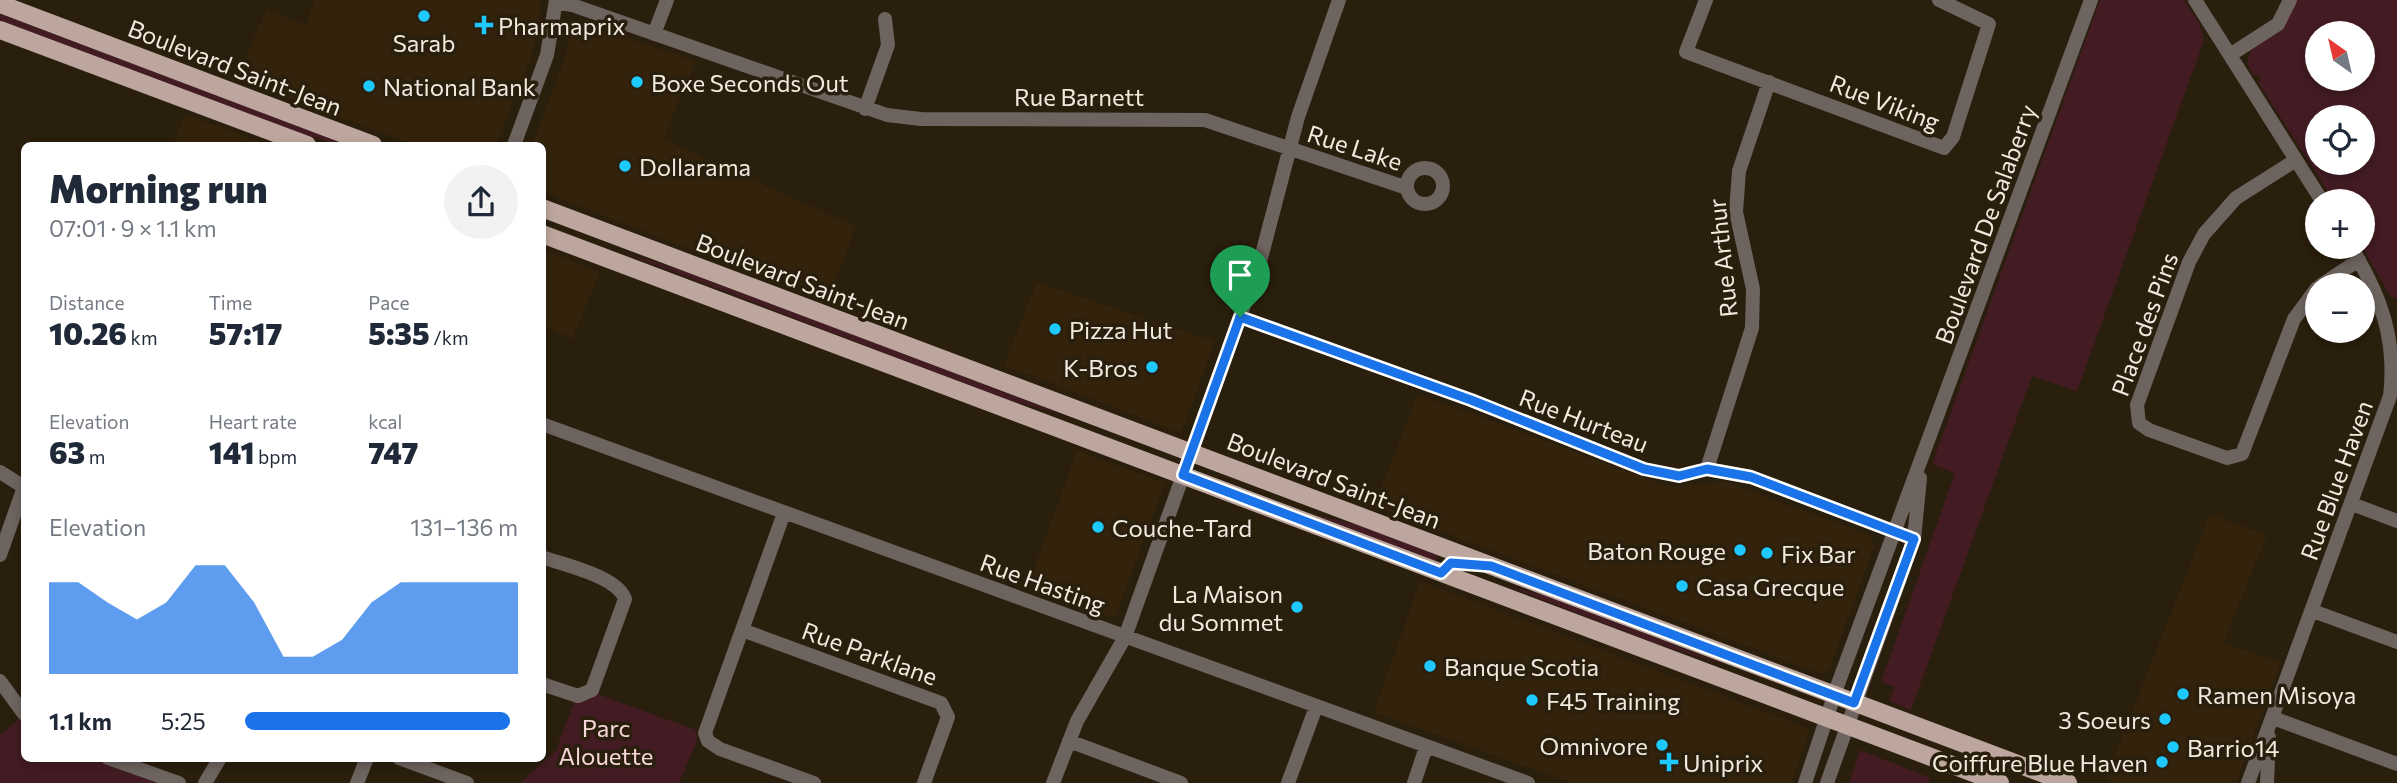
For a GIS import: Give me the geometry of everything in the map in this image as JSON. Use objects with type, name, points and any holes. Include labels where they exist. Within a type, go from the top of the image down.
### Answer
[{"type":"main road","name":"Boulevard Saint-Jean","points":[[0,4],[365,142]]},
{"type":"main road","name":"Boulevard Saint-Jean","points":[[0,30],[299,142]]},
{"type":"main road","name":"Boulevard Saint-Jean","points":[[546,210],[2068,783]]},
{"type":"main road","name":"Boulevard Saint-Jean","points":[[546,236],[2000,783]]},
{"type":"main road","points":[[1441,573],[1451,563],[1491,566]]},
{"type":"street","points":[[654,34],[667,0]]},
{"type":"street","name":"Rue Lake","points":[[1053,783],[1069,741],[1125,637],[1273,220],[1298,117],[1339,0]]},
{"type":"street","name":"Rue Viking","points":[[1706,0],[1686,52],[1944,148],[1953,136],[1989,24],[1939,0]]},
{"type":"street","name":"Boulevard De Salaberry","points":[[1805,783],[1834,695],[2091,0]]},
{"type":"street","points":[[2196,0],[2314,189]]},
{"type":"street","points":[[2230,55],[2278,24],[2290,0]]},
{"type":"street","points":[[515,142],[547,55],[556,1]]},
{"type":"street","name":"Rue Barnett","points":[[556,1],[865,109],[921,119],[1205,120],[1290,149]]},
{"type":"street","points":[[865,109],[888,45],[885,19]]},
{"type":"street","name":"Rue Arthur","points":[[1707,469],[1752,328],[1754,289],[1736,212],[1739,171],[1769,82]]},
{"type":"street","name":"Rue Lake","points":[[1290,149],[1407,188]]},
{"type":"street","name":"Place des Pins","points":[[2296,160],[2230,203],[2199,241],[2137,405],[2139,424],[2227,458],[2242,454],[2294,319],[2305,305]]},
{"type":"street","name":"Place des Pins","points":[[2340,273],[2359,260]]},
{"type":"street","name":"Rue Blue Haven","points":[[2248,783],[2390,396],[2393,351],[2391,310],[2359,260]]},
{"type":"street","name":"Rue Hurteau","points":[[1240,317],[1471,400],[1644,469],[1679,476],[1707,469],[1751,477],[1914,539]]},
{"type":"street","name":"Rue Hasting","points":[[546,425],[1528,783]]},
{"type":"street","name":"Boulevard De Salaberry","points":[[1827,783],[1914,539],[1921,463]]},
{"type":"street","points":[[0,472],[21,485]]},
{"type":"street","points":[[0,555],[21,496]]},
{"type":"street","points":[[2352,504],[2397,521]]},
{"type":"street","points":[[784,513],[706,724],[708,741],[720,749],[814,783]]},
{"type":"street","points":[[546,558],[611,582],[623,592],[625,599],[592,690],[578,696],[546,685]]},
{"type":"street","points":[[2313,611],[2397,642]]},
{"type":"street","name":"Rue Parklane","points":[[742,630],[941,703],[948,717],[924,783]]},
{"type":"street","points":[[0,681],[21,710]]},
{"type":"street","points":[[1288,783],[1316,707]]},
{"type":"street","points":[[2271,723],[2397,764]]},
{"type":"street","name":"Rue Blue Haven","points":[[2267,783],[2271,723]]},
{"type":"street","points":[[1069,741],[1175,782]]},
{"type":"street","points":[[1414,783],[1426,747]]},
{"type":"street","points":[[119,762],[179,783]]},
{"type":"street","points":[[205,783],[218,762]]},
{"type":"street","points":[[357,783],[365,762]]},
{"type":"street","points":[[411,762],[467,783]]},
{"type":"shaded area","points":[[314,0],[541,0],[539,26],[530,60],[497,142],[407,142],[235,78],[267,10],[306,25]]},
{"type":"shaded area","points":[[571,19],[696,61],[663,139],[856,227],[827,302],[546,193],[546,142],[533,142],[566,55]]},
{"type":"shaded area","points":[[185,114],[260,142],[175,142]]},
{"type":"shaded area","points":[[546,252],[600,272],[572,339],[546,327]]},
{"type":"shaded area","points":[[1037,282],[1215,342],[1181,433],[1004,365]]},
{"type":"shaded area","points":[[1418,394],[1670,487],[1726,482],[1870,535],[1875,544],[1829,670],[1821,674],[1374,506]]},
{"type":"shaded area","points":[[1077,451],[1165,483],[1115,618],[1028,586]]},
{"type":"shaded area","points":[[2210,514],[2267,535],[2223,643],[2281,663],[2236,783],[2112,783],[2108,781],[2109,770]]},
{"type":"shaded area","points":[[1420,581],[1810,729],[1791,783],[1571,783],[1374,712]]},
{"type":"green space","points":[[2100,0],[2184,0],[2199,23],[2204,40],[2077,391],[2032,376],[1911,710],[1889,701],[1895,687],[1881,682],[1955,473],[1932,464]]},
{"type":"green space","points":[[2298,0],[2397,0],[2397,298],[2391,297],[2369,259],[2375,259],[2375,189],[2326,189],[2317,175],[2375,175],[2375,105],[2305,105],[2305,156],[2258,82],[2261,79],[2257,74],[2254,76],[2247,63],[2251,50],[2283,28]]},
{"type":"green space","points":[[0,14],[343,142],[330,142],[302,134],[0,21]]},
{"type":"green space","points":[[619,251],[691,273],[1061,414],[1005,399]]},
{"type":"green space","points":[[1312,514],[1362,526],[1438,555],[1436,561]]},
{"type":"green space","points":[[1507,586],[1547,596],[1728,666],[1657,644]]},
{"type":"green space","name":"Parc Alouette","points":[[597,694],[696,730],[697,741],[679,783],[520,783],[556,751],[574,702],[589,700]]},
{"type":"green space","points":[[19,719],[21,762],[100,762],[158,783],[0,783],[0,735]]},
{"type":"green space","points":[[1860,750],[1930,778],[1928,783],[1849,783]]},
{"type":"place","name":"Sarab","points":[[424,16]]},
{"type":"place","name":"Pharmaprix","points":[[484,25]]},
{"type":"place","name":"Boxe Seconds Out","points":[[637,82]]},
{"type":"place","name":"National Bank","points":[[369,86]]},
{"type":"place","name":"Dollarama","points":[[625,166]]},
{"type":"place","name":"Pizza Hut","points":[[1055,329]]},
{"type":"place","name":"K-Bros","points":[[1152,367]]},
{"type":"place","name":"Couche-Tard","points":[[1098,527]]},
{"type":"place","name":"Baton Rouge","points":[[1740,550]]},
{"type":"place","name":"Fix Bar","points":[[1767,553]]},
{"type":"place","name":"Casa Grecque","points":[[1682,586]]},
{"type":"place","name":"La Maison du Sommet","points":[[1297,607]]},
{"type":"place","name":"Banque Scotia","points":[[1430,666]]},
{"type":"place","name":"Ramen Misoya","points":[[2183,694]]},
{"type":"place","name":"F45 Training","points":[[1532,700]]},
{"type":"place","name":"3 Soeurs","points":[[2165,719]]},
{"type":"place","name":"Omnivore","points":[[1662,745]]},
{"type":"place","name":"Barrio14","points":[[2173,747]]},
{"type":"place","name":"Uniprix","points":[[1669,762]]},
{"type":"place","name":"Coiffure Blue Haven","points":[[2162,762]]},
{"type":"route","points":[[1240,317],[1471,400],[1644,469],[1674,476],[1707,469],[1751,477],[1914,539],[1854,703],[1491,566],[1451,563],[1446,565],[1441,573],[1183,475],[1240,317]]}]
